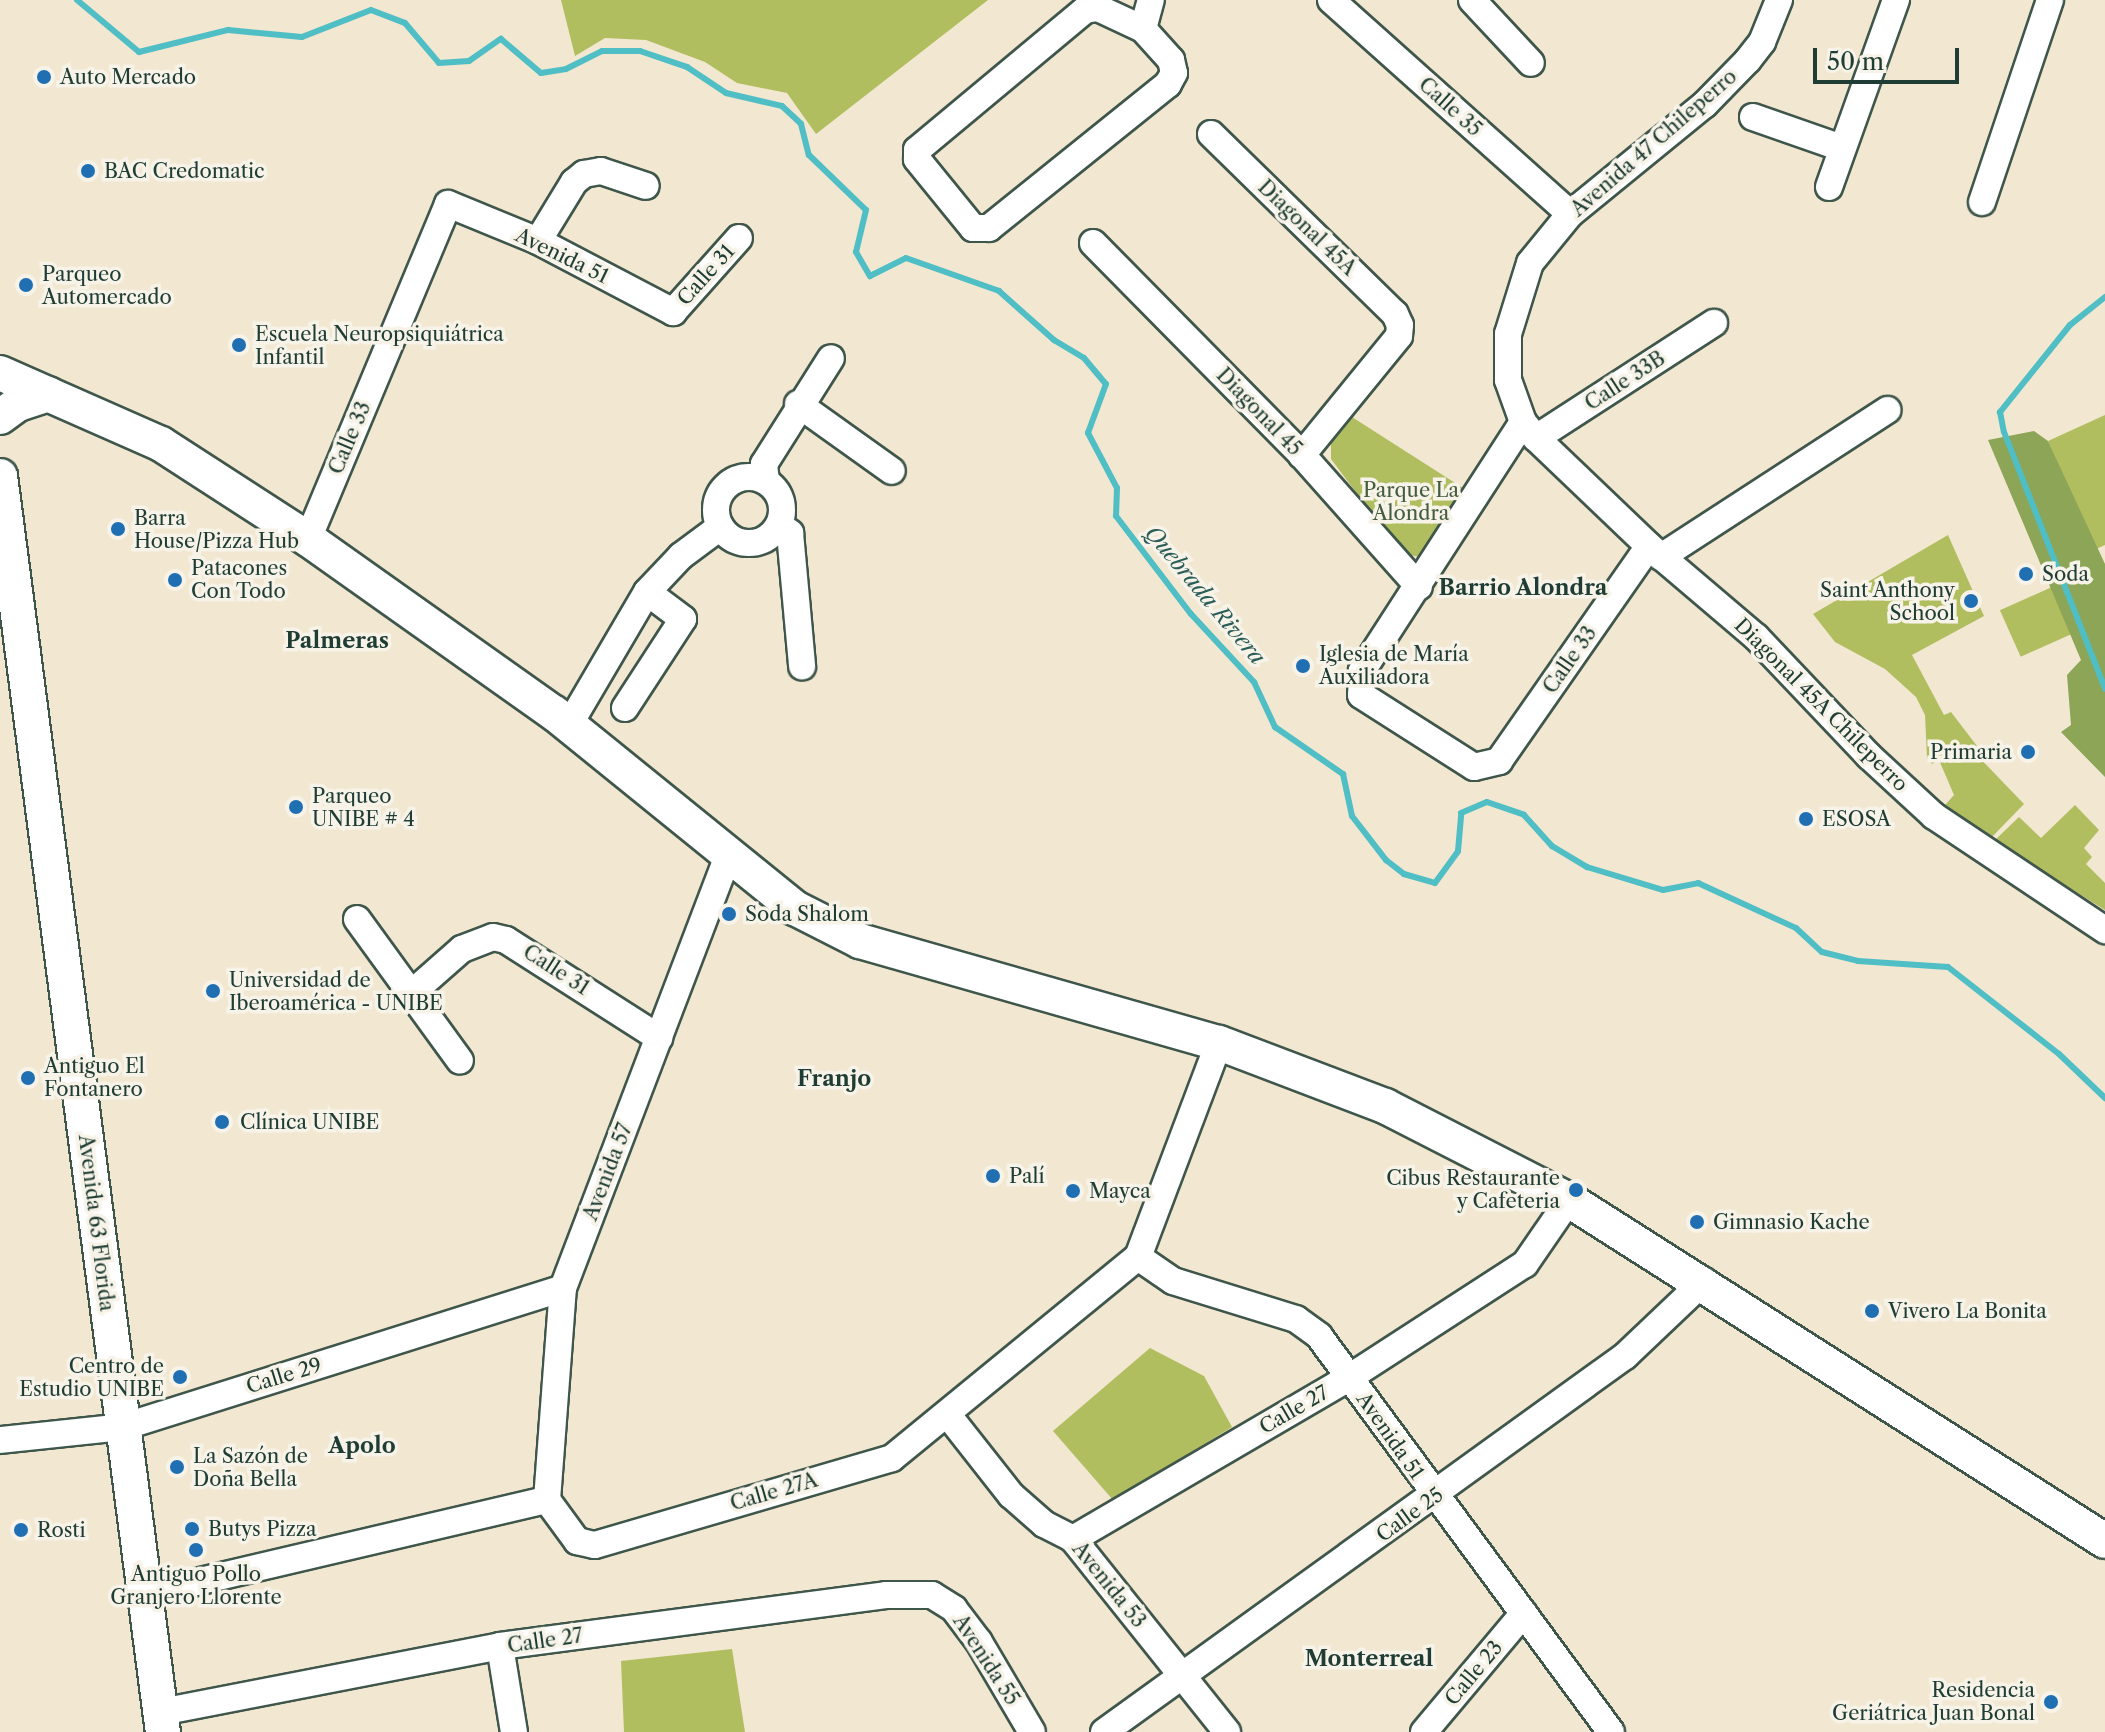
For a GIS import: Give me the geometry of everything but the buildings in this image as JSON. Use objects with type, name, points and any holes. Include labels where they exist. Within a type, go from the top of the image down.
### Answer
[{"type":"main road","points":[[0,373],[161,444],[308,539],[561,719],[728,857],[795,908],[860,941],[1219,1043],[1385,1106],[1569,1200],[1704,1281],[2105,1541]]},
{"type":"main road","points":[[0,417],[18,404],[48,394]]},
{"type":"main road","name":"Avenida 63 Florida","points":[[0,476],[162,1722]]},
{"type":"street","points":[[1143,29],[1151,0]]},
{"type":"street","name":"Calle 35","points":[[1331,0],[1570,214]]},
{"type":"street","points":[[1472,0],[1531,63]]},
{"type":"street","name":"Avenida 47 Chileperro","points":[[1529,430],[1508,380],[1508,334],[1515,300],[1530,263],[1570,214],[1705,104],[1748,60],[1762,42],[1779,0]]},
{"type":"street","points":[[1829,187],[1896,0]]},
{"type":"street","points":[[1982,202],[2050,0]]},
{"type":"street","points":[[1085,10],[1114,11],[1143,29],[1171,60],[1174,73],[1168,84],[989,228],[973,228],[917,159],[917,150],[1085,10]]},
{"type":"street","points":[[1753,117],[1842,148]]},
{"type":"street","name":"Diagonal 45A","points":[[1211,134],[1395,314],[1400,325],[1399,336],[1302,455]]},
{"type":"street","points":[[538,241],[574,182],[584,174],[601,171],[646,186]]},
{"type":"street","name":"Avenida 51","points":[[448,204],[538,241],[673,312]]},
{"type":"street","name":"Calle 33","points":[[308,539],[448,204]]},
{"type":"street","name":"Calle 31","points":[[673,312],[739,238]]},
{"type":"street","name":"Diagonal 45","points":[[1093,243],[1302,455],[1419,587]]},
{"type":"street","name":"Calle 33B","points":[[1529,430],[1714,323]]},
{"type":"street","points":[[766,481],[742,477],[721,491],[716,515],[720,527],[745,543],[765,540],[779,525],[779,496],[766,481],[764,464],[798,404],[831,358]]},
{"type":"street","points":[[798,404],[892,471]]},
{"type":"street","name":"Calle 33","points":[[1419,587],[1358,684],[1361,695],[1474,767],[1486,767],[1499,761],[1655,551],[1887,410]]},
{"type":"street","points":[[1419,587],[1529,430]]},
{"type":"street","name":"Diagonal 45A Chileperro","points":[[1529,430],[1655,551],[1756,637],[1934,816],[2105,930]]},
{"type":"street","points":[[779,525],[790,533],[802,666]]},
{"type":"street","points":[[561,719],[578,680],[601,663],[647,592],[681,556],[720,527]]},
{"type":"street","points":[[625,708],[683,619],[647,592]]},
{"type":"street","name":"Avenida 57","points":[[547,1500],[563,1288],[728,857]]},
{"type":"street","points":[[357,919],[413,992],[460,1061]]},
{"type":"street","name":"Calle 31","points":[[413,992],[462,949],[493,937],[506,940],[659,1038]]},
{"type":"street","name":"Calle 27A","points":[[547,1500],[577,1541],[595,1545],[892,1458],[1138,1257],[1219,1043]]},
{"type":"street","name":"Calle 27","points":[[1073,1539],[1350,1377],[1525,1264],[1569,1200]]},
{"type":"street","name":"Avenida 51","points":[[1138,1257],[1173,1281],[1296,1319],[1319,1336],[1434,1498],[1524,1613],[1611,1732]]},
{"type":"street","name":"Calle 25","points":[[1104,1732],[1434,1498],[1625,1356],[1704,1281]]},
{"type":"street","name":"Calle 29","points":[[0,1440],[123,1427],[563,1288]]},
{"type":"street","name":"Avenida 53","points":[[948,1415],[1011,1495],[1044,1524],[1073,1539],[1227,1732]]},
{"type":"street","points":[[145,1594],[547,1500]]},
{"type":"street","name":"Calle 27","points":[[162,1722],[500,1646],[886,1595],[932,1595]]},
{"type":"street","name":"Avenida 55","points":[[932,1595],[954,1609],[979,1642],[1032,1732]]},
{"type":"street","name":"Calle 23","points":[[1424,1732],[1524,1613]]},
{"type":"street","points":[[500,1646],[514,1732]]},
{"type":"green space","points":[[561,0],[988,0],[816,134],[787,93],[737,83],[705,62],[646,40],[605,38],[575,56]]},
{"type":"green space","points":[[2105,415],[2105,545],[2096,549],[2048,441]]},
{"type":"green space","name":"Parque La Alondra","points":[[1352,417],[1463,488],[1421,557],[1402,554],[1331,459],[1331,443]]},
{"type":"green space","points":[[2034,431],[2048,441],[2105,564],[2105,777],[2061,732],[2071,725],[2067,675],[2081,660],[1988,440]]},
{"type":"green space","points":[[1948,535],[1984,616],[1912,655],[1944,715],[1951,712],[1977,746],[1973,751],[2024,804],[1990,839],[1945,805],[1954,795],[1939,760],[1932,764],[1927,758],[1925,715],[1916,697],[1885,669],[1835,642],[1813,614]]},
{"type":"green space","points":[[2052,587],[2073,634],[2021,657],[2000,610]]},
{"type":"green space","points":[[2075,805],[2099,830],[2084,848],[2092,857],[2086,864],[2105,883],[2105,910],[1994,841],[2019,817],[2041,838]]},
{"type":"green space","points":[[1150,1348],[1204,1376],[1232,1427],[1113,1500],[1053,1431]]},
{"type":"green space","points":[[732,1649],[745,1732],[624,1732],[621,1661]]},
{"type":"waterway","name":"Quebrada Rivera","points":[[77,0],[139,52],[228,30],[302,37],[371,10],[405,23],[439,63],[469,61],[501,39],[541,73],[566,69],[602,51],[640,51],[687,67],[726,93],[782,106],[801,124],[809,155],[866,210],[856,252],[870,276],[906,258],[999,291],[1054,340],[1084,358],[1106,384],[1088,433],[1117,488],[1116,516],[1191,614],[1254,682],[1275,727],[1343,774],[1352,816],[1386,860],[1404,874],[1435,883],[1458,851],[1461,813],[1487,802],[1524,815],[1552,846],[1587,867],[1663,890],[1698,883],[1796,928],[1822,952],[1858,961],[1948,967],[2059,1054],[2105,1098]]},
{"type":"waterway","points":[[2105,297],[2070,325],[2000,412],[2004,432],[2105,689]]},
{"type":"place","name":"Auto Mercado","points":[[44,77]]},
{"type":"place","name":"BAC Credomatic","points":[[88,171]]},
{"type":"place","name":"Parqueo Automercado","points":[[26,285]]},
{"type":"place","name":"Escuela Neuropsiquiátrica Infantil","points":[[239,345]]},
{"type":"place","name":"Barra House/Pizza Hub","points":[[118,529]]},
{"type":"place","name":"Soda","points":[[2026,574]]},
{"type":"place","name":"Patacones Con Todo","points":[[175,580]]},
{"type":"place","name":"Saint Anthony School","points":[[1971,601]]},
{"type":"place","name":"Iglesia de María Auxiliadora","points":[[1303,666]]},
{"type":"place","name":"Primaria","points":[[2028,752]]},
{"type":"place","name":"Parqueo UNIBE # 4","points":[[296,807]]},
{"type":"place","name":"ESOSA","points":[[1806,819]]},
{"type":"place","name":"Soda Shalom","points":[[729,914]]},
{"type":"place","name":"Universidad de Iberoamérica - UNIBE","points":[[213,991]]},
{"type":"place","name":"Antiguo El Fontanero","points":[[28,1078]]},
{"type":"place","name":"Clínica UNIBE","points":[[222,1122]]},
{"type":"place","name":"Palí","points":[[993,1176]]},
{"type":"place","name":"Cibus Restaurante y Cafeteria","points":[[1576,1190]]},
{"type":"place","name":"Mayca","points":[[1073,1191]]},
{"type":"place","name":"Gimnasio Kache","points":[[1697,1222]]},
{"type":"place","name":"Vivero La Bonita","points":[[1872,1311]]},
{"type":"place","name":"Centro de Estudio UNIBE","points":[[180,1377]]},
{"type":"place","name":"La Sazón de Doña Bella","points":[[177,1467]]},
{"type":"place","name":"Butys Pizza","points":[[192,1529]]},
{"type":"place","name":"Rosti","points":[[21,1530]]},
{"type":"place","name":"Antiguo Pollo Granjero Llorente","points":[[196,1550]]},
{"type":"place","name":"Residencia Geriátrica Juan Bonal","points":[[2051,1702]]},
{"type":"district","name":"Barrio Alondra","points":[[1523,588]]},
{"type":"district","name":"Palmeras","points":[[337,641]]},
{"type":"district","name":"Franjo","points":[[834,1079]]},
{"type":"district","name":"Apolo","points":[[362,1446]]},
{"type":"district","name":"Monterreal","points":[[1369,1659]]}]
